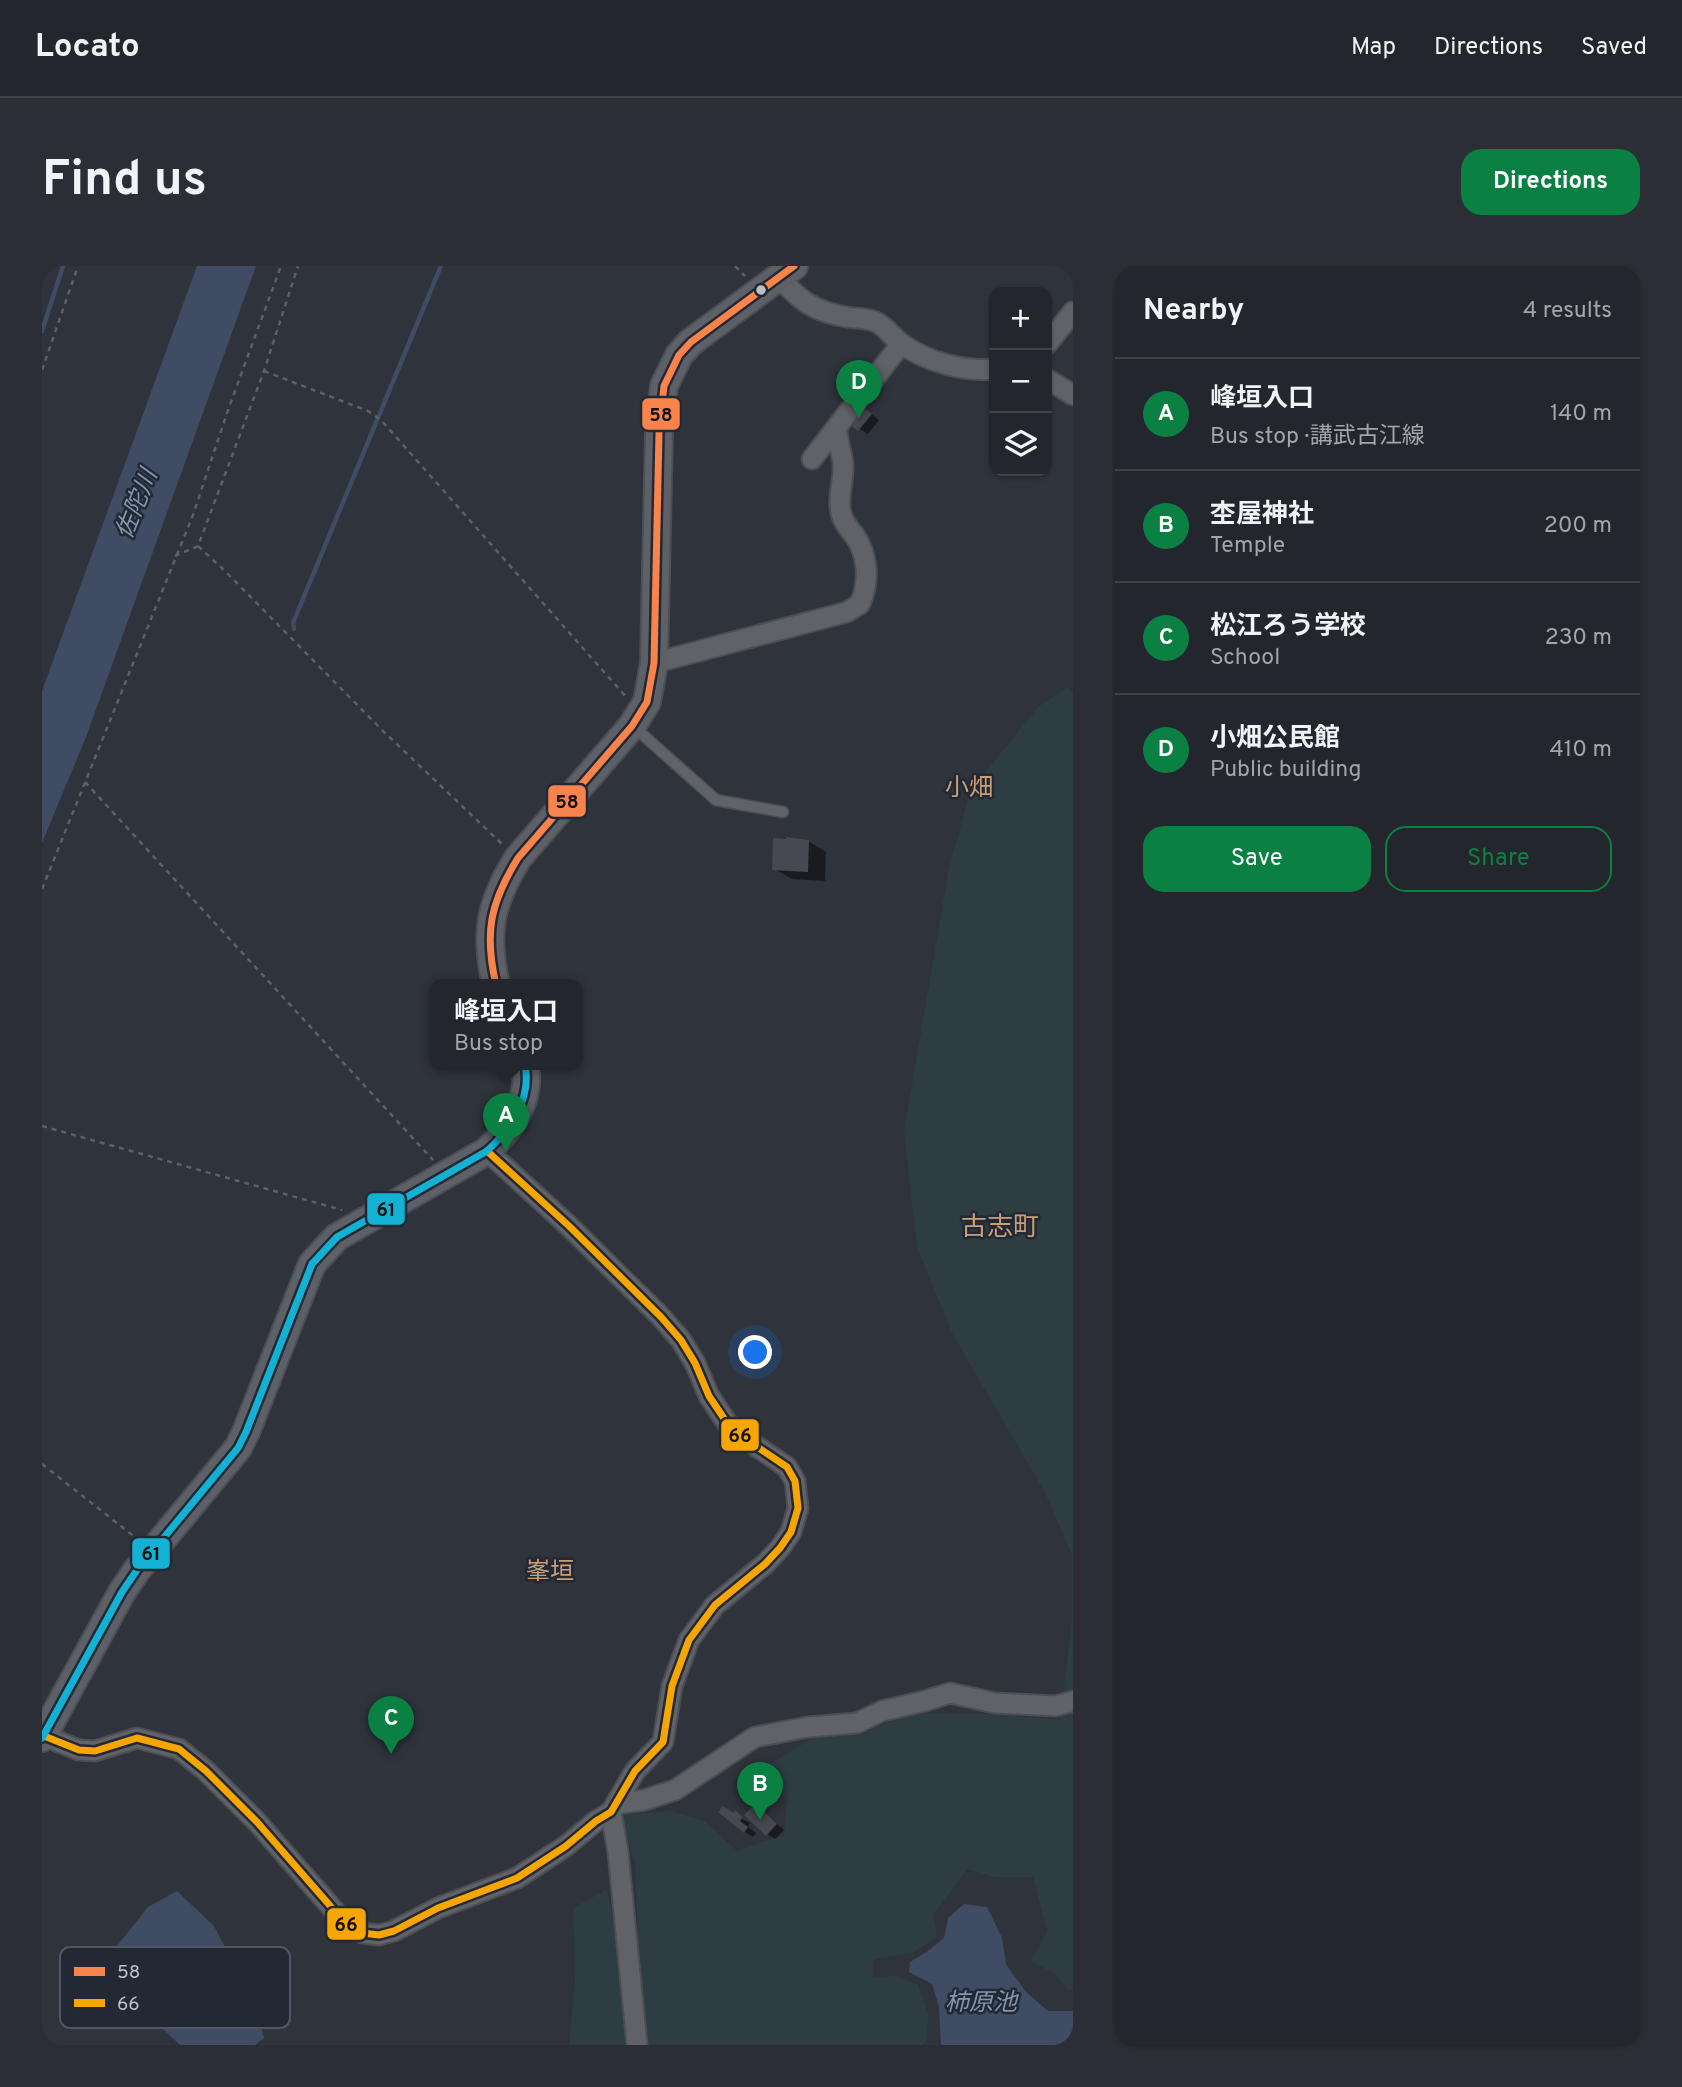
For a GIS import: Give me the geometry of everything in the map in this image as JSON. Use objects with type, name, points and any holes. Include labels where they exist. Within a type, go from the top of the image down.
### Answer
[{"type":"main road","points":[[495,979],[491,958],[491,917],[497,898],[517,858],[637,720],[651,685],[654,663],[659,433],[664,386],[679,355],[691,342],[787,272]]},
{"type":"main road","points":[[43,1737],[122,1592],[238,1448],[312,1264],[337,1237],[487,1152],[506,1134],[519,1111],[524,1092],[525,1070]]},
{"type":"street","points":[[787,272],[797,297],[812,307],[849,318],[867,318],[880,324],[901,344],[924,357],[952,365],[989,369]]},
{"type":"street","points":[[1052,338],[1073,312]]},
{"type":"street","points":[[812,458],[901,344]]},
{"type":"street","points":[[1052,382],[1073,395]]},
{"type":"street","points":[[654,663],[847,612],[860,604],[867,570],[866,561],[863,549],[841,515],[839,499],[842,462],[836,436],[837,427]]},
{"type":"street","points":[[43,1737],[79,1750],[95,1751],[137,1738],[178,1749],[206,1771],[257,1822],[346,1924],[362,1933],[379,1935],[394,1931],[438,1908],[517,1878],[566,1846],[613,1808],[635,1771],[663,1742],[672,1686],[689,1640],[715,1605],[765,1564],[780,1548],[796,1519],[798,1494],[795,1481],[787,1467],[741,1436],[727,1423],[709,1396],[695,1363],[681,1340],[661,1317],[569,1226],[487,1152]]},
{"type":"street","points":[[613,1808],[675,1790],[755,1737],[808,1727],[857,1723],[882,1711],[950,1693],[995,1703],[1056,1706],[1073,1701]]},
{"type":"street","points":[[613,1808],[637,2045]]},
{"type":"lane","points":[[637,720],[716,800],[783,812]]},
{"type":"path","points":[[42,370],[78,266]]},
{"type":"path","points":[[42,889],[175,556],[194,515],[228,410],[281,266]]},
{"type":"path","points":[[175,556],[198,546],[264,371],[299,266]]},
{"type":"path","points":[[264,371],[368,411],[381,420],[637,720]]},
{"type":"path","points":[[198,546],[383,731],[517,858]]},
{"type":"path","points":[[85,782],[448,1175]]},
{"type":"path","points":[[42,1126],[352,1213],[362,1222]]},
{"type":"path","points":[[42,1464],[152,1552]]},
{"type":"shaded area","points":[[1068,687],[1073,694],[1073,1990],[1068,1990],[1055,1974],[1031,1961],[1047,1931],[1033,1877],[994,1877],[968,1869],[933,1915],[937,1937],[912,1953],[874,1959],[873,1977],[895,1976],[918,1984],[929,2015],[926,2042],[922,2045],[569,2045],[575,1980],[573,1908],[607,1889],[617,1939],[638,1937],[635,1864],[621,1815],[670,1811],[705,1821],[737,1851],[784,1835],[787,1800],[770,1764],[817,1735],[865,1733],[893,1719],[923,1713],[994,1714],[1060,1720],[1072,1621],[1072,1555],[1044,1491],[953,1335],[917,1247],[904,1132],[948,873],[970,791],[1038,707]]},
{"type":"water","name":"佐陀川","points":[[197,266],[256,266],[86,737],[42,843],[42,691]]},
{"type":"water","points":[[177,1891],[214,1926],[225,1947],[116,1947],[148,1907]]},
{"type":"water","name":"柿原池","points":[[964,1904],[987,1907],[1002,1938],[1006,1964],[1026,1992],[1048,2011],[1073,2011],[1073,2045],[941,2045],[939,2007],[932,1984],[909,1972],[910,1962],[944,1938],[948,1918]]},
{"type":"water","points":[[162,2028],[261,2028],[264,2038],[255,2045],[180,2045]]},
{"type":"building","points":[[860,405],[872,414],[858,431],[847,422]]},
{"type":"building","points":[[773,838],[809,840],[808,872],[772,870]]},
{"type":"building","points":[[755,1804],[777,1824],[766,1836],[744,1815]]},
{"type":"building","points":[[723,1806],[733,1813],[735,1810],[743,1817],[740,1821],[748,1827],[744,1833],[718,1812]]},
{"type":"waterway","points":[[42,331],[63,266]]},
{"type":"waterway","points":[[294,629],[293,623],[441,266]]},
{"type":"transit line","name":"58","points":[[495,979],[490,950],[492,919],[509,874],[518,858],[632,726],[647,702],[654,663],[659,433],[664,386],[679,355],[691,342],[794,266]]},
{"type":"transit line","name":"61","points":[[42,1738],[122,1592],[137,1570],[238,1448],[312,1264],[337,1237],[487,1151],[504,1133],[517,1113],[525,1090],[525,1070]]},
{"type":"transit line","name":"66","points":[[44,1736],[79,1750],[95,1751],[137,1738],[179,1749],[206,1771],[257,1822],[346,1924],[362,1933],[379,1935],[394,1931],[438,1908],[517,1878],[611,1812],[635,1771],[663,1742],[672,1686],[689,1640],[715,1605],[765,1564],[791,1532],[798,1508],[795,1481],[787,1467],[741,1436],[727,1423],[709,1396],[695,1363],[681,1340],[661,1317],[569,1226],[487,1151]]},
{"type":"place","name":"小畑公民館","points":[[859,418]]},
{"type":"place","name":"峰垣入口","points":[[506,1151]]},
{"type":"place","name":"松江ろう学校","points":[[391,1754]]},
{"type":"place","name":"杢屋神社","points":[[760,1820]]},
{"type":"district","name":"小畑","points":[[969,787]]},
{"type":"district","name":"古志町","points":[[1000,1226]]},
{"type":"district","name":"峯垣","points":[[550,1571]]}]
